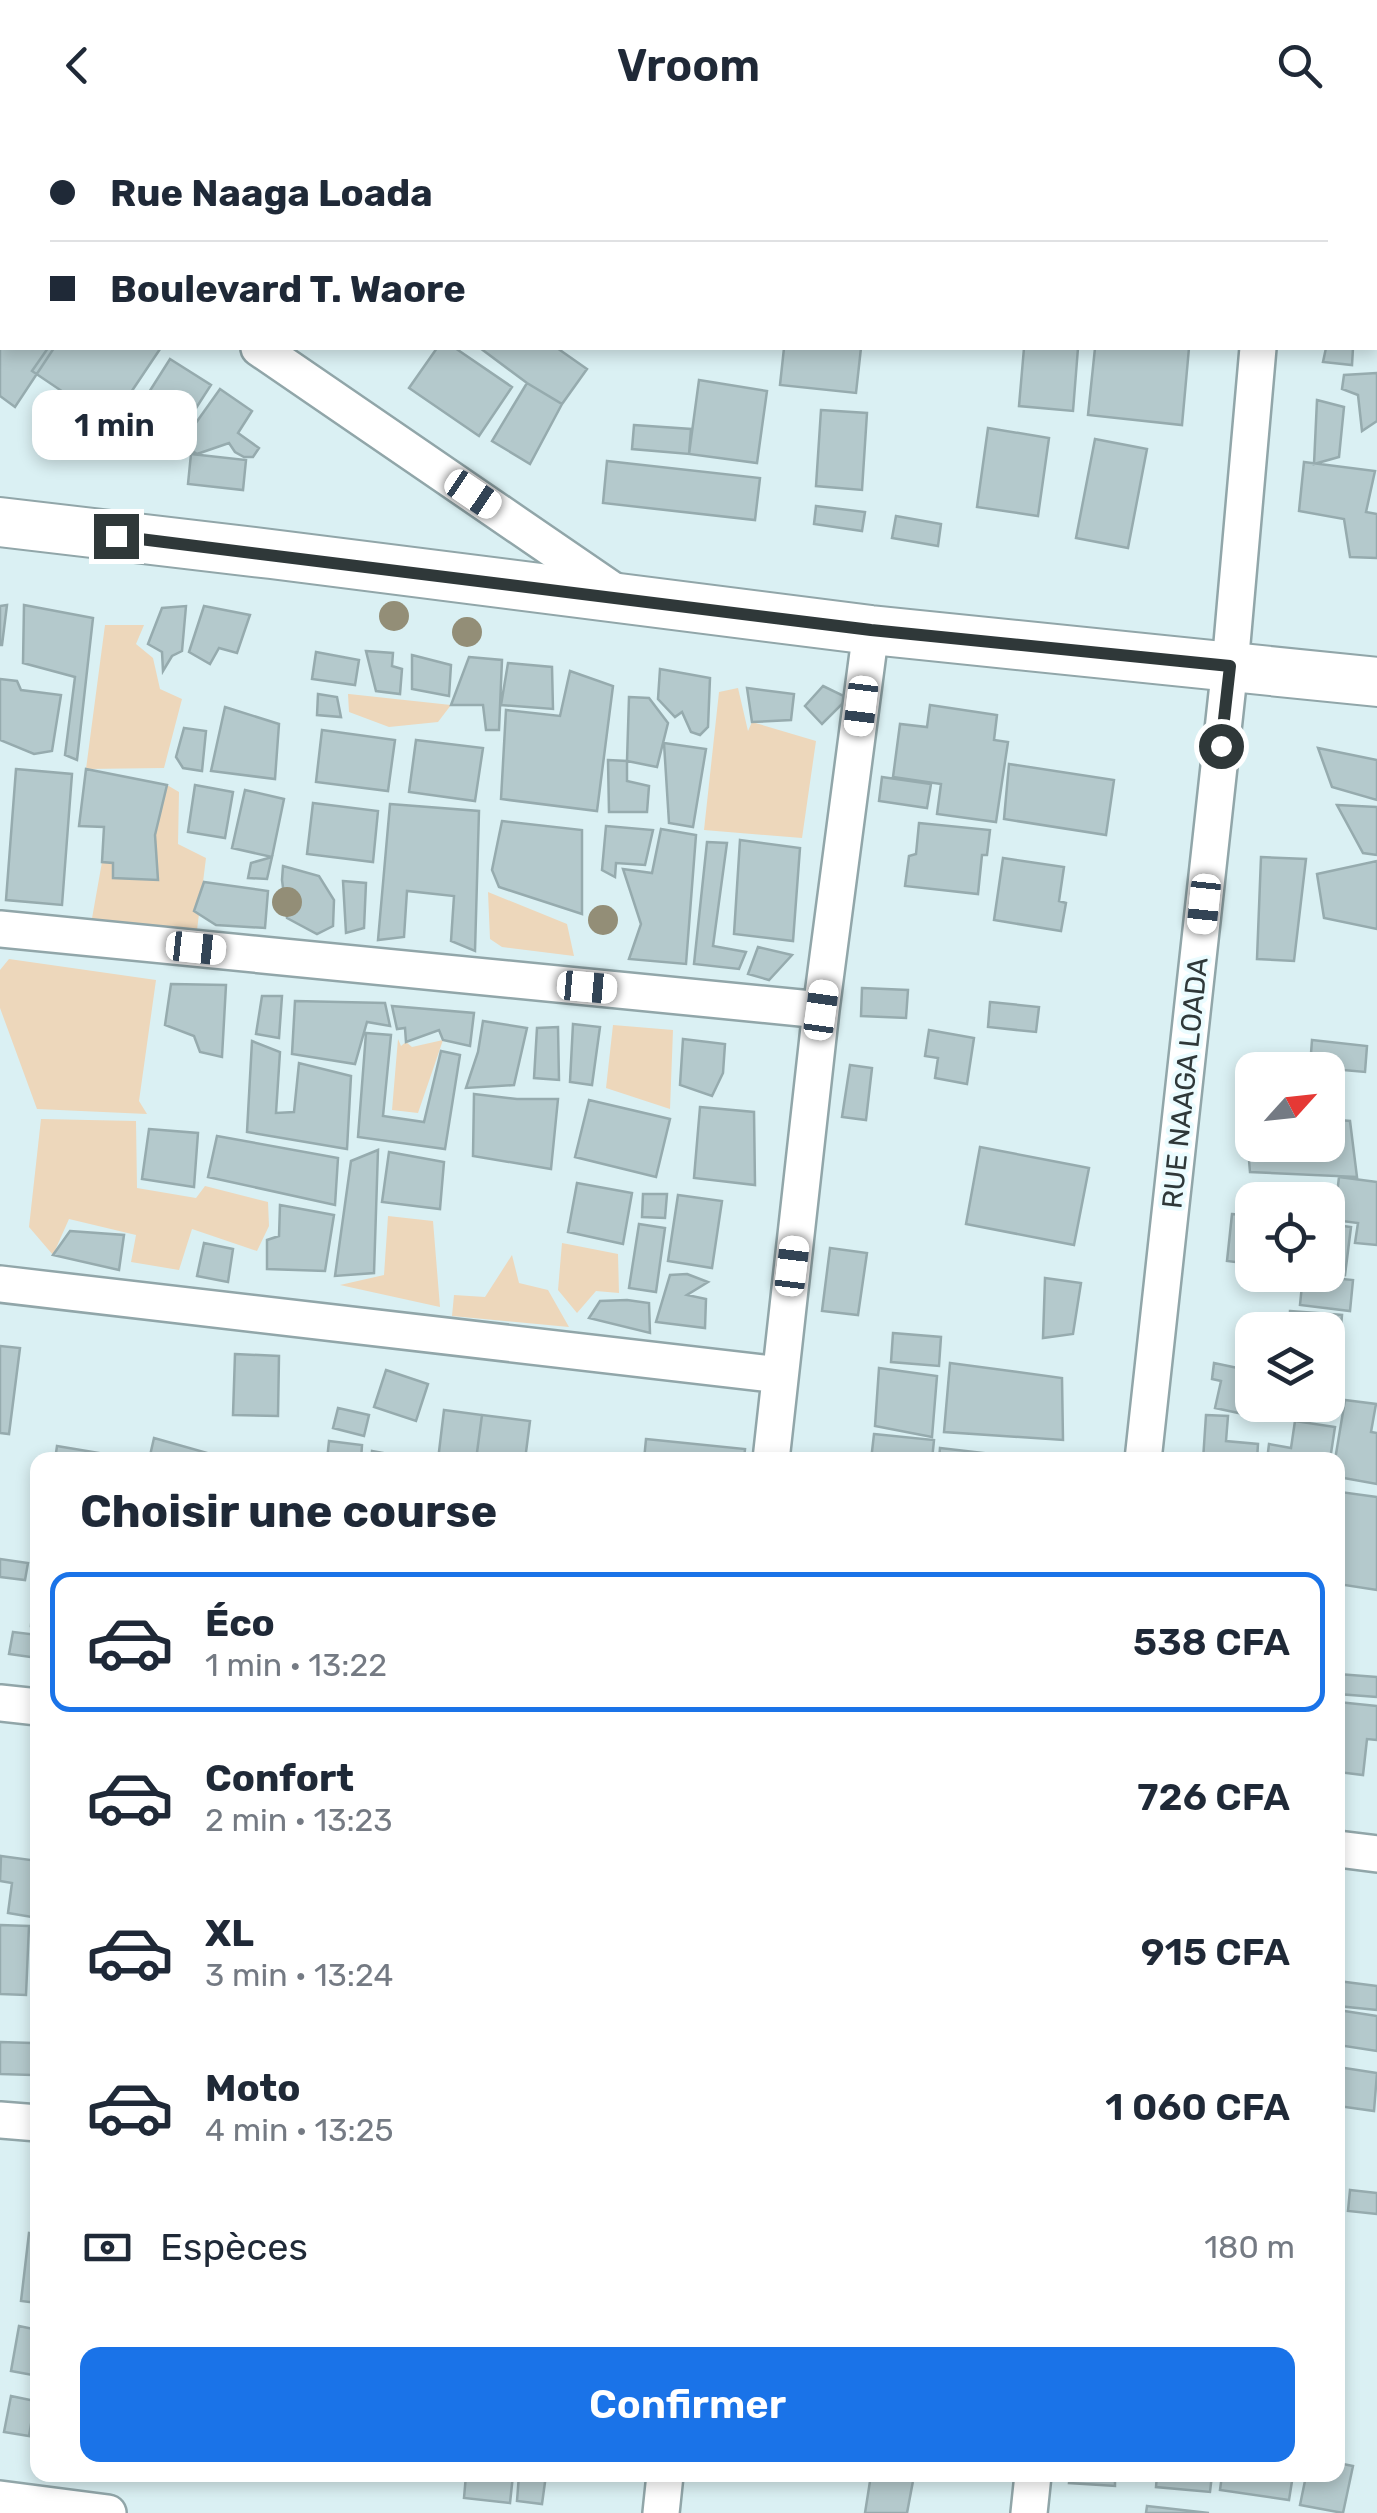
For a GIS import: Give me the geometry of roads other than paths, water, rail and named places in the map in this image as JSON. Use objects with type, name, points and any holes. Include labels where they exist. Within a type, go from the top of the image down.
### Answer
[{"type":"street","points":[[263,350],[626,599]]},
{"type":"street","name":"RUE NAAGA LOADA","points":[[1145,1452],[1230,666],[1258,350]]},
{"type":"street","points":[[0,522],[871,630],[1377,682]]},
{"type":"street","points":[[772,1452],[821,1010],[871,630]]},
{"type":"street","points":[[0,930],[821,1010]]},
{"type":"street","points":[[0,1284],[780,1375]]},
{"type":"street","points":[[0,1703],[30,1706]]},
{"type":"street","points":[[1345,1850],[1377,1854]]},
{"type":"street","points":[[0,2120],[30,2122]]},
{"type":"street","points":[[661,2513],[663,2482]]},
{"type":"street","points":[[1029,2513],[1032,2482]]},
{"type":"street","points":[[0,2499],[108,2513]]}]
